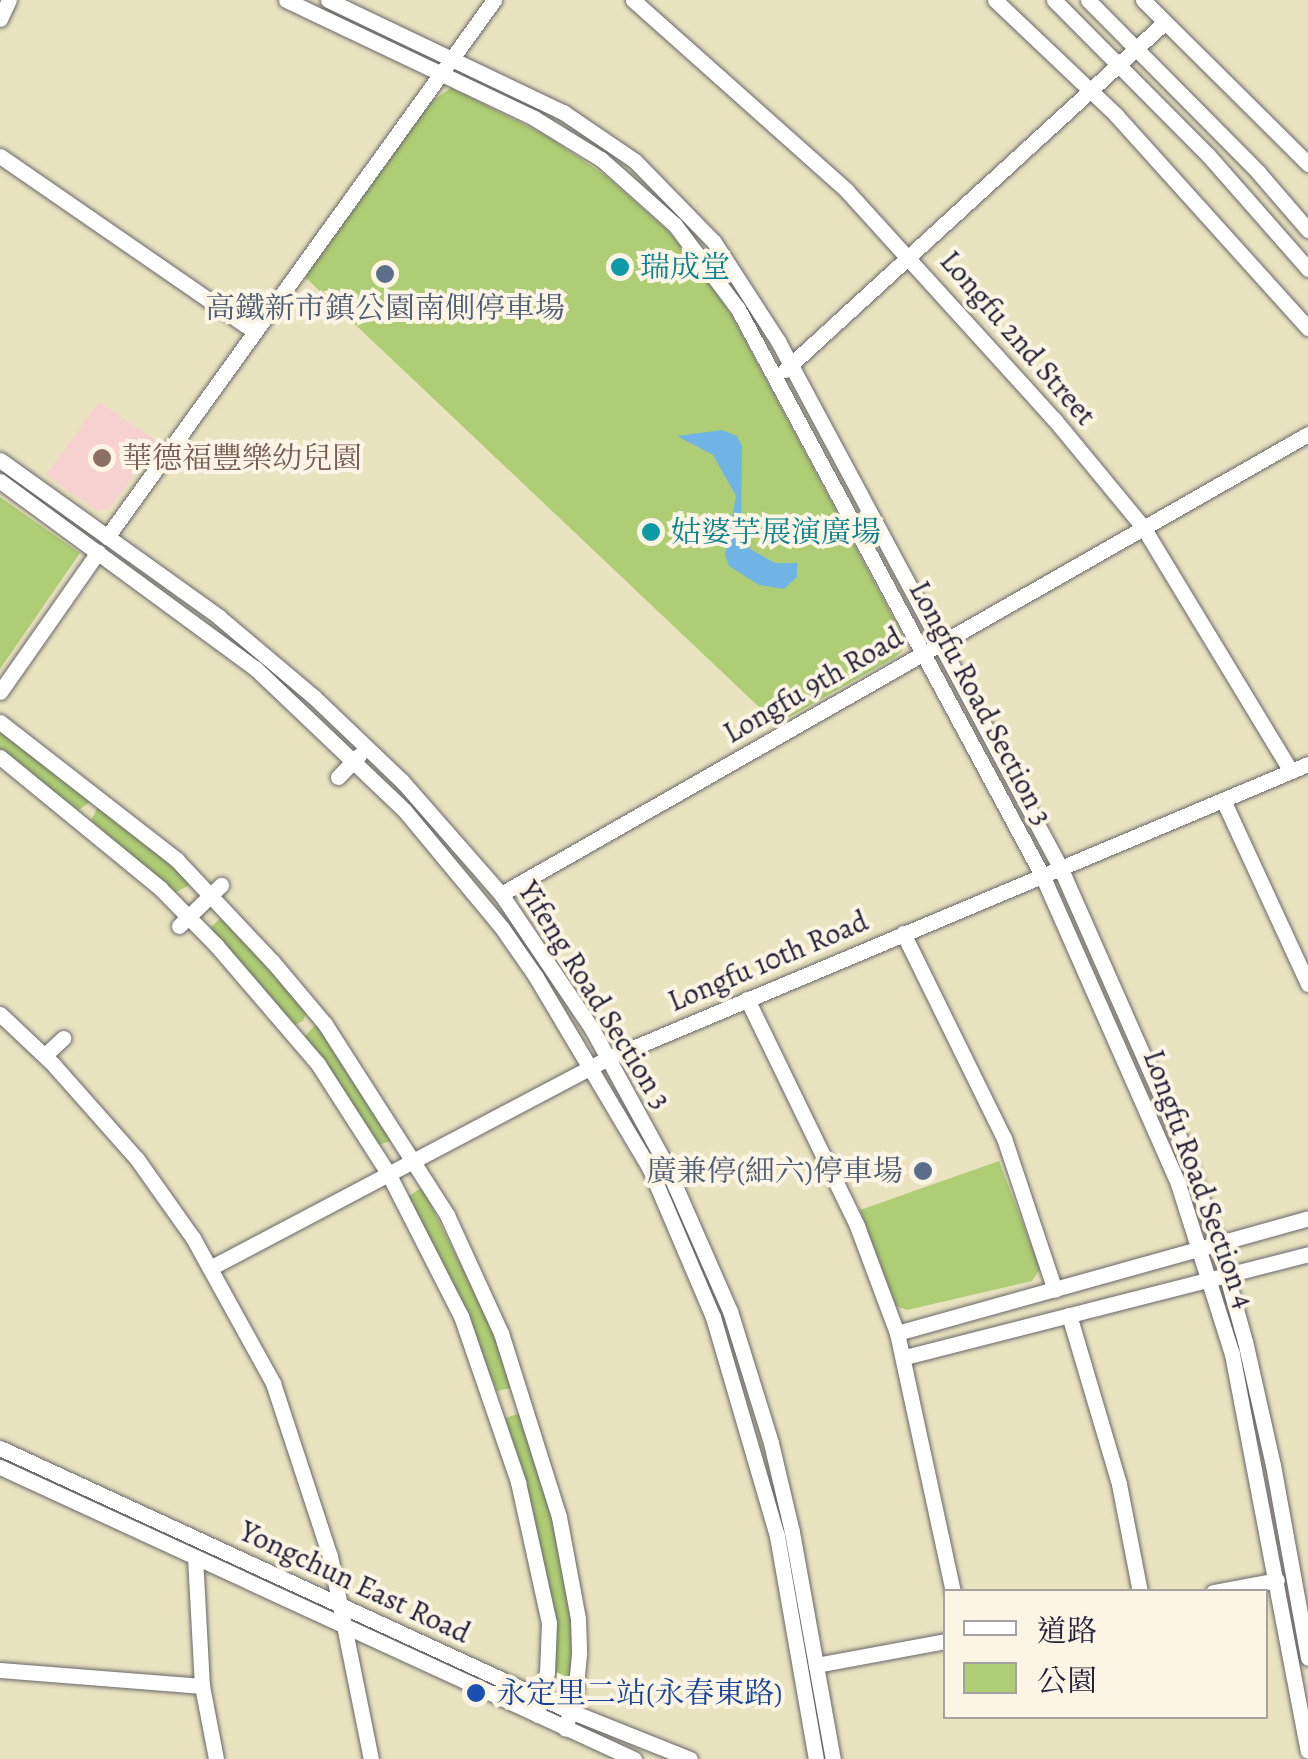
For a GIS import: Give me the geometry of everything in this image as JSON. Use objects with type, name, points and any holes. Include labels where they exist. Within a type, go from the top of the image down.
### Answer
[{"type":"street","points":[[0,19],[9,0]]},
{"type":"street","name":"Longfu Road Section 3","points":[[286,0],[561,133],[648,197],[716,276],[776,378],[1042,875]]},
{"type":"street","name":"Longfu Road Section 3","points":[[328,0],[563,112],[634,161],[714,242],[790,366],[1060,867]]},
{"type":"street","points":[[107,536],[494,0]]},
{"type":"street","name":"Longfu 2nd Street","points":[[634,0],[824,170],[908,256],[1054,418],[1143,527],[1291,771]]},
{"type":"street","points":[[995,0],[1093,92],[1308,328]]},
{"type":"street","points":[[1054,0],[1208,155],[1308,269]]},
{"type":"street","points":[[1088,0],[1258,172],[1308,230]]},
{"type":"street","points":[[1143,0],[1308,164]]},
{"type":"street","points":[[776,378],[1093,92],[1165,22]]},
{"type":"street","points":[[0,156],[254,330]]},
{"type":"street","name":"Longfu 9th Road","points":[[501,894],[1308,434]]},
{"type":"street","name":"Yifeng Road Section 3","points":[[0,460],[260,650],[366,747],[431,812],[501,894],[609,1058],[666,1163],[730,1311],[771,1444],[834,1759]]},
{"type":"street","name":"Yifeng Road Section 3","points":[[3,486],[256,668],[354,760],[434,844],[502,928],[594,1067],[676,1224],[730,1370],[776,1536],[816,1759]]},
{"type":"street","points":[[0,692],[98,552]]},
{"type":"street","points":[[0,722],[216,890],[318,1015],[414,1159],[447,1216],[523,1397],[560,1517],[578,1618],[578,1681],[565,1728]]},
{"type":"street","points":[[338,777],[366,747]]},
{"type":"street","points":[[0,757],[82,820],[294,1036],[318,1064],[388,1174],[462,1316],[526,1513],[549,1623],[537,1716]]},
{"type":"street","name":"Longfu 10th Road","points":[[210,1268],[609,1058],[1308,764]]},
{"type":"street","points":[[82,820],[99,797]]},
{"type":"street","points":[[1222,800],[1308,984]]},
{"type":"street","name":"Longfu Road Section 4","points":[[1060,867],[1115,983],[1217,1241],[1274,1465],[1308,1658]]},
{"type":"street","name":"Longfu Road Section 4","points":[[1042,875],[1150,1114],[1211,1280],[1249,1430],[1308,1751]]},
{"type":"street","points":[[184,921],[216,890]]},
{"type":"street","points":[[903,934],[1004,1138],[1055,1290]]},
{"type":"street","points":[[746,999],[857,1226],[898,1333],[953,1589]]},
{"type":"street","points":[[0,1014],[45,1056],[130,1150],[210,1268],[273,1383],[308,1479],[340,1606],[371,1759]]},
{"type":"street","points":[[294,1036],[318,1015]]},
{"type":"street","points":[[45,1056],[63,1038]]},
{"type":"street","points":[[898,1333],[1308,1218]]},
{"type":"street","points":[[905,1357],[1308,1254]]},
{"type":"street","points":[[1069,1315],[1119,1484],[1139,1589]]},
{"type":"street","points":[[494,1408],[523,1397]]},
{"type":"street","name":"Yongchun East Road","points":[[0,1448],[570,1711],[690,1759]]},
{"type":"street","name":"Yongchun East Road","points":[[0,1467],[634,1759]]},
{"type":"street","points":[[195,1557],[202,1686],[216,1759]]},
{"type":"street","points":[[1229,1589],[1277,1580]]},
{"type":"street","points":[[816,1665],[943,1642]]},
{"type":"street","points":[[0,1670],[202,1686]]},
{"type":"shaded area","name":"華德福豐樂幼兒園","points":[[99,402],[158,442],[109,509],[97,511],[46,475]]},
{"type":"green space","points":[[451,88],[547,136],[606,176],[668,231],[704,275],[731,314],[902,634],[902,651],[894,658],[777,724],[305,277],[430,102]]},
{"type":"green space","points":[[0,497],[80,553],[0,669]]},
{"type":"green space","points":[[0,730],[91,801],[79,810],[0,753]]},
{"type":"green space","points":[[99,805],[189,881],[188,886],[174,893],[91,820]]},
{"type":"green space","points":[[222,917],[307,1011],[303,1021],[293,1026],[215,935],[211,927]]},
{"type":"green space","points":[[318,1026],[394,1140],[378,1145],[304,1038]]},
{"type":"green space","points":[[999,1161],[1040,1269],[1032,1281],[907,1310],[896,1306],[860,1210]]},
{"type":"green space","points":[[422,1187],[492,1328],[511,1388],[497,1391],[447,1271],[408,1197]]},
{"type":"green space","points":[[521,1413],[553,1520],[571,1615],[571,1684],[556,1676],[543,1558],[505,1418]]},
{"type":"water","points":[[722,430],[737,436],[742,446],[741,526],[750,549],[775,563],[797,563],[797,577],[784,589],[759,585],[729,566],[725,555],[736,496],[713,455],[677,436]]},
{"type":"place","name":"瑞成堂","points":[[620,267]]},
{"type":"place","name":"高鐵新市鎮公園南側停車場","points":[[385,274]]},
{"type":"place","name":"華德福豐樂幼兒園","points":[[102,458]]},
{"type":"place","name":"姑婆芋展演廣場","points":[[651,532]]},
{"type":"place","name":"廣兼停(細六)停車場","points":[[923,1171]]},
{"type":"place","name":"永定里二站(永春東路)","points":[[476,1693]]}]
